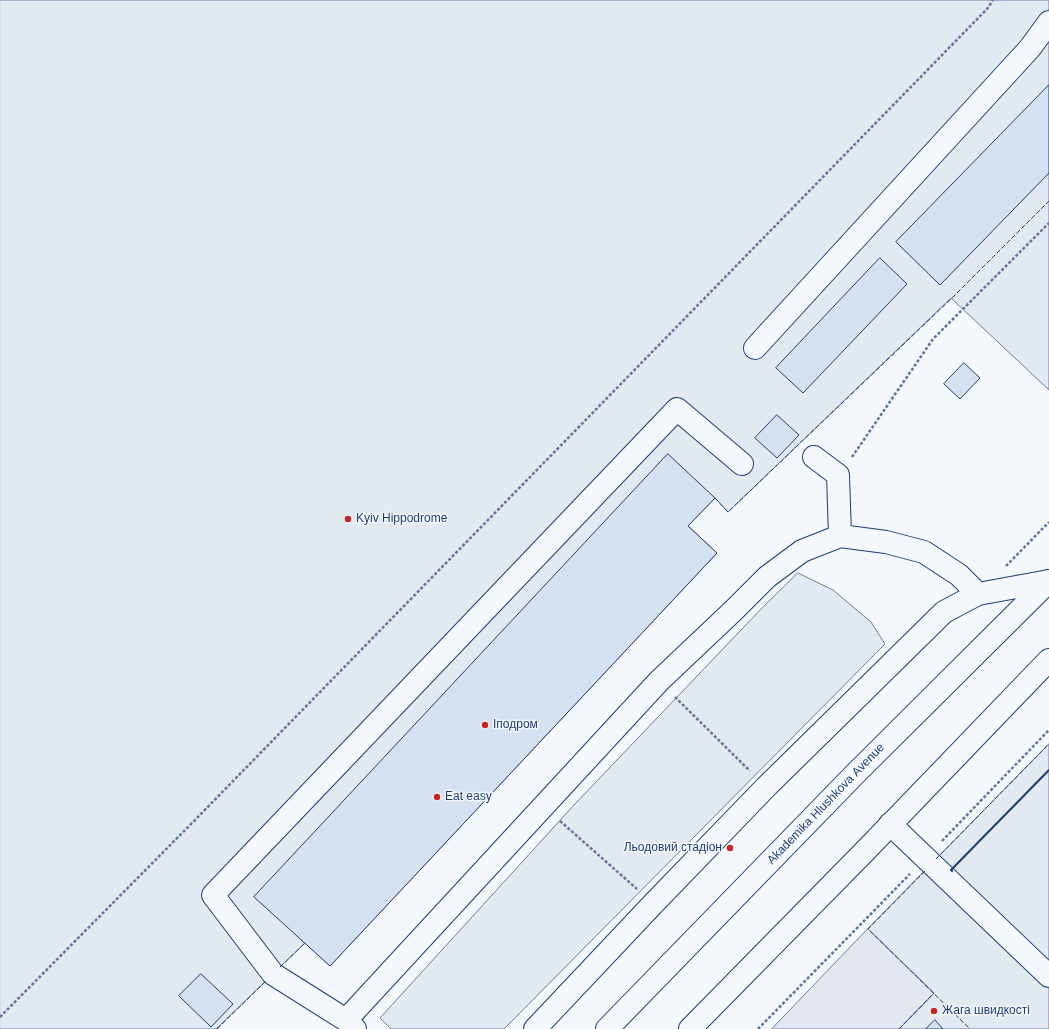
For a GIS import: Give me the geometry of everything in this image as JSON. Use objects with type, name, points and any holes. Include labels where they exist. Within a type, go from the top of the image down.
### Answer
[{"type":"main road","points":[[755,348],[1030,48],[1049,22]]},
{"type":"main road","points":[[742,464],[677,409],[213,895],[273,974],[351,1025],[543,806],[659,681],[767,577],[802,551],[840,536],[886,542],[924,552],[959,575],[978,594]]},
{"type":"main road","points":[[814,457],[838,475],[840,536]]},
{"type":"main road","points":[[535,1029],[766,787],[944,612],[978,594],[1049,581]]},
{"type":"main road","name":"Akademika Hlushkova Avenue","points":[[607,1029],[856,773],[1049,581]]},
{"type":"main road","points":[[690,1029],[1049,660]]},
{"type":"main road","points":[[890,824],[1049,976]]},
{"type":"path","points":[[0,1017],[268,746],[987,9],[993,0]]},
{"type":"path","points":[[838,475],[858,450],[933,339],[1049,223]]},
{"type":"path","points":[[1000,571],[1049,522]]},
{"type":"path","points":[[659,681],[766,787]]},
{"type":"path","points":[[758,1029],[1049,730]]},
{"type":"path","points":[[543,806],[653,904]]},
{"type":"shaded area","name":"Kyiv Hippodrome","points":[[0,0],[1049,0],[1049,390],[951,298],[728,512],[715,498],[688,526],[717,553],[330,966],[305,943],[216,1029],[0,1029]]},
{"type":"shaded area","points":[[798,573],[833,590],[871,622],[885,644],[504,1029],[391,1029],[380,1018],[574,805],[763,607]]},
{"type":"shaded area","points":[[1049,744],[1049,1029],[899,1029],[934,993],[868,929]]},
{"type":"shaded area","points":[[868,929],[934,993],[899,1029],[772,1029]]},
{"type":"building","points":[[1049,85],[1049,173],[940,285],[896,242]]},
{"type":"building","points":[[880,258],[907,284],[803,393],[776,368]]},
{"type":"building","points":[[964,363],[980,378],[960,399],[944,384]]},
{"type":"building","points":[[777,415],[799,435],[777,458],[755,438]]},
{"type":"building","name":"Іподром","points":[[668,454],[715,498],[688,526],[717,553],[330,966],[254,897]]},
{"type":"building","points":[[201,974],[233,1004],[211,1027],[179,996]]},
{"type":"building","points":[[935,1020],[943,1029],[926,1029]]},
{"type":"fence","points":[[715,498],[728,512],[952,298],[1049,201]]},
{"type":"fence","points":[[936,859],[1049,744]]},
{"type":"fence","points":[[952,871],[951,870],[1049,770]]},
{"type":"fence","points":[[925,871],[868,929],[970,1029]]},
{"type":"fence","points":[[280,967],[305,943]]},
{"type":"fence","points":[[217,1029],[267,980]]},
{"type":"fence","points":[[899,1029],[934,993]]},
{"type":"wall","points":[[952,871],[951,870],[1049,770]]},
{"type":"place","name":"Kyiv Hippodrome","points":[[348,519]]},
{"type":"place","name":"Іподром","points":[[485,725]]},
{"type":"place","name":"Eat easy","points":[[437,797]]},
{"type":"place","name":"Льодовий стадіон","points":[[730,848]]},
{"type":"place","name":"Жага швидкості","points":[[934,1011]]}]
